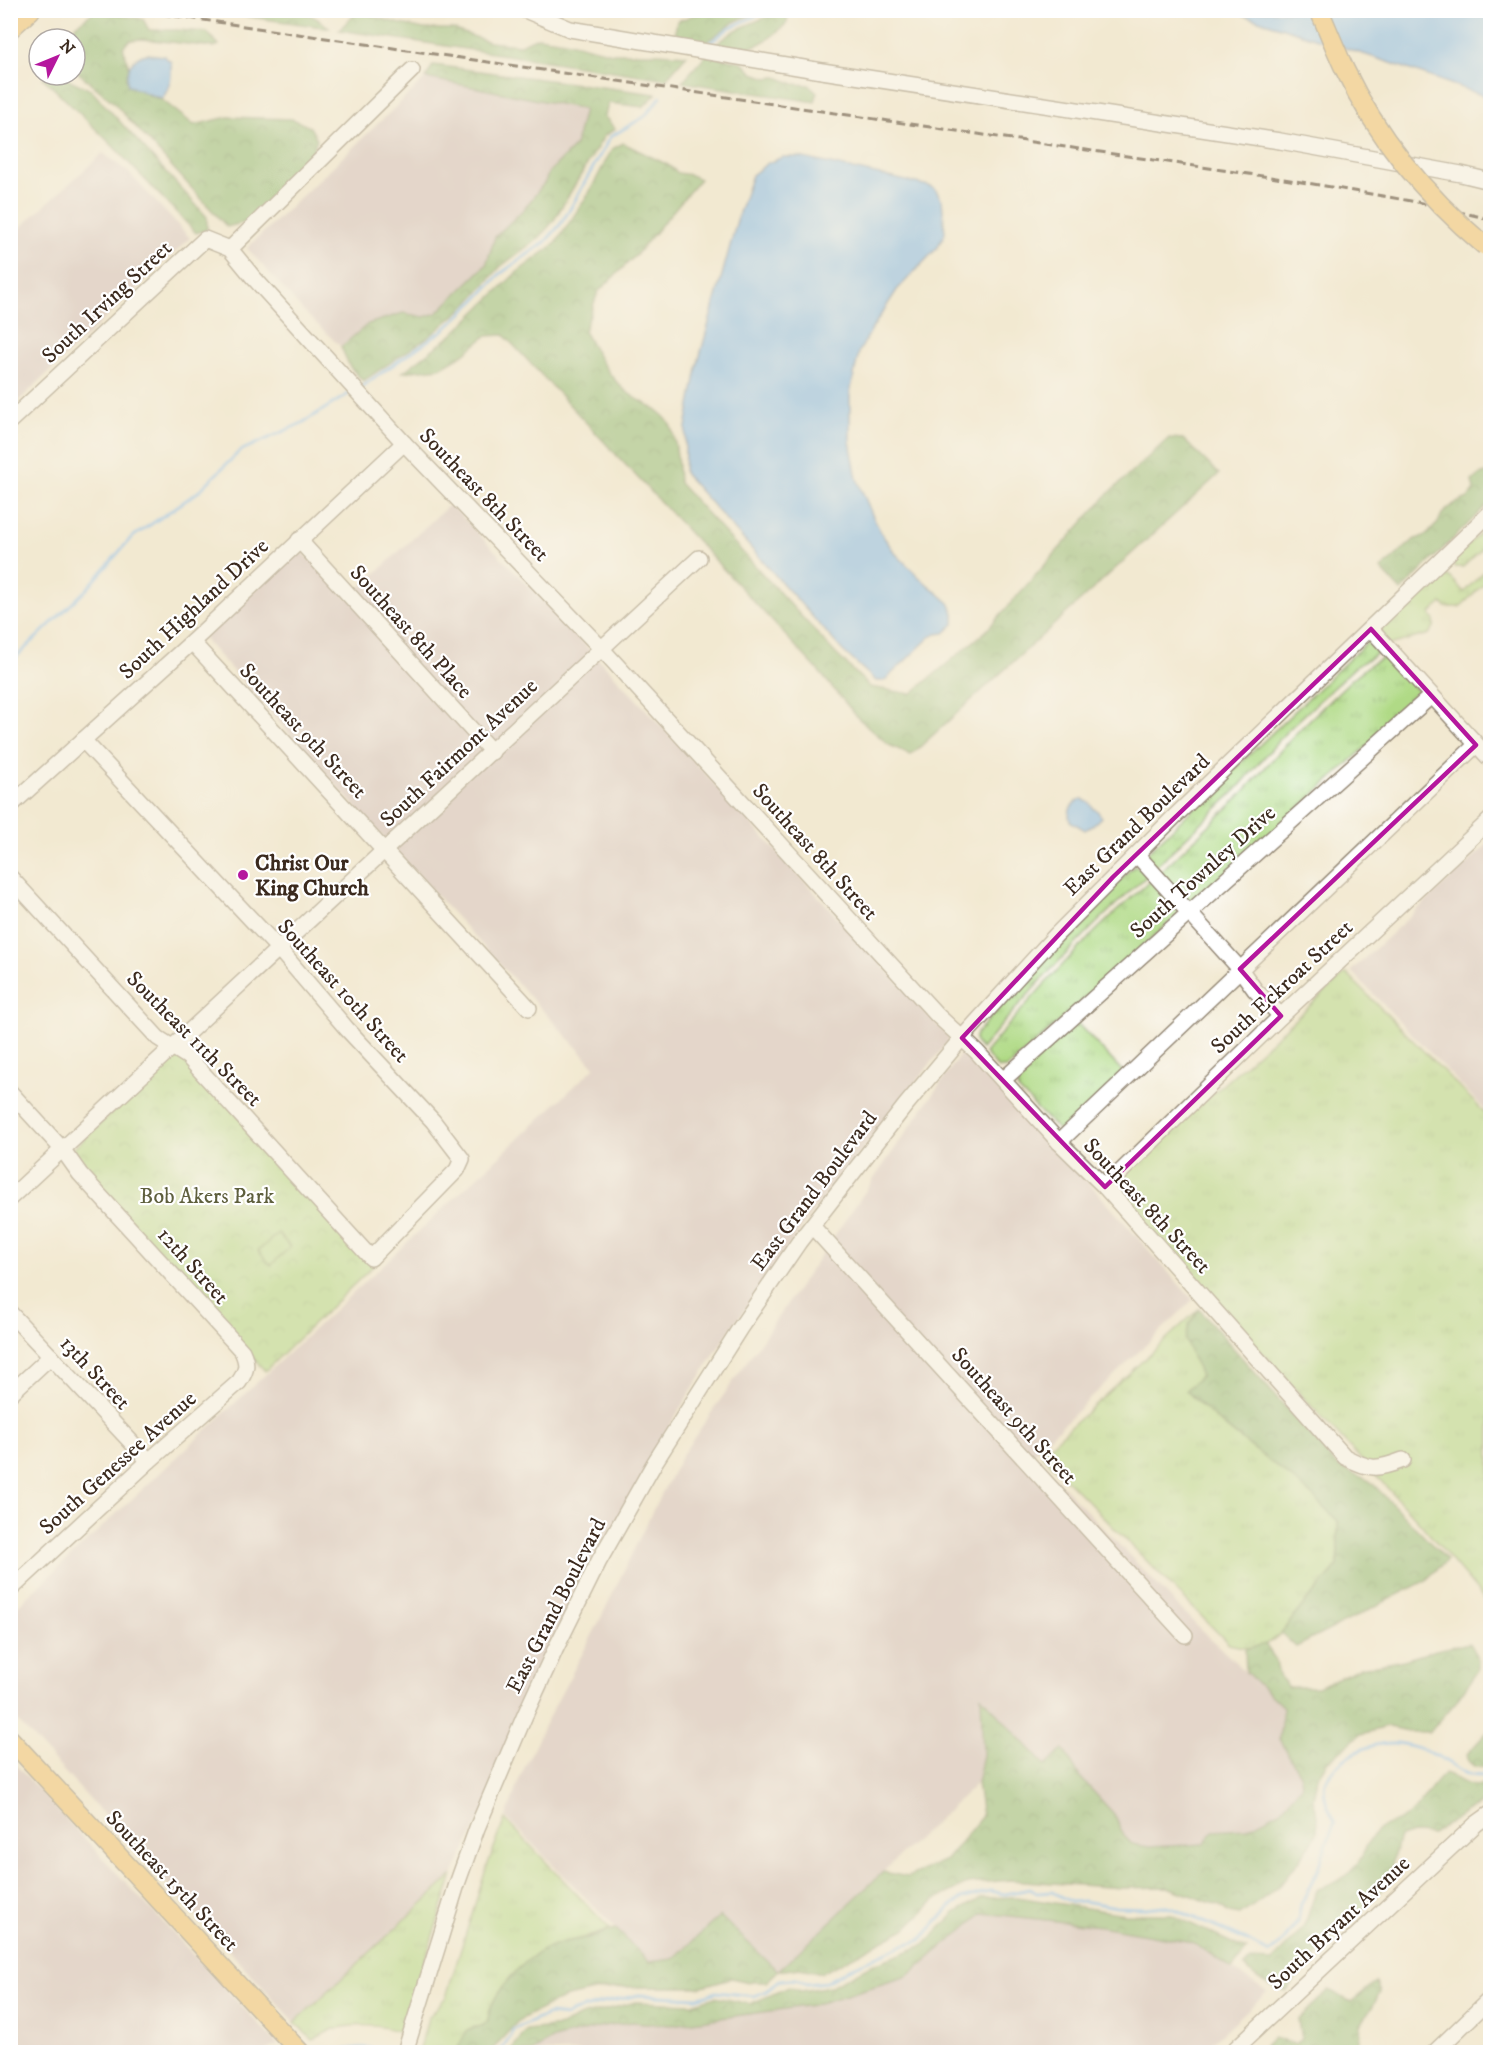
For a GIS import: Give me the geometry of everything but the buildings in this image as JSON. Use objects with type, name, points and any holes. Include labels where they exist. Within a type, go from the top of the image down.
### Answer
[{"type":"main road","points":[[10,29],[31,10]]},
{"type":"main road","points":[[1319,10],[1346,72],[1387,142],[1414,177],[1449,215],[1488,248]]},
{"type":"main road","name":"Southeast 15th Street","points":[[10,1740],[300,2052]]},
{"type":"street","points":[[525,10],[570,29],[1280,141],[1491,181]]},
{"type":"street","points":[[230,249],[412,70]]},
{"type":"street","name":"Southeast 8th Street","points":[[205,239],[230,249],[404,443],[601,648],[937,1015],[1004,1079],[1059,1143],[1104,1186],[1345,1457],[1364,1467],[1384,1467],[1403,1460]]},
{"type":"street","name":"South Irving Street","points":[[10,421],[205,239]]},
{"type":"street","name":"South Highland Drive","points":[[10,806],[192,642],[404,443]]},
{"type":"street","name":"East Grand Boulevard","points":[[405,2052],[457,1884],[477,1828],[555,1650],[599,1561],[655,1462],[740,1328],[868,1152],[962,1038],[1056,935],[1175,816],[1491,513]]},
{"type":"street","name":"Southeast 8th Place","points":[[299,540],[492,752]]},
{"type":"street","name":"South Fairmont Avenue","points":[[10,1198],[699,558]]},
{"type":"street","points":[[1371,630],[1491,759]]},
{"type":"street","name":"Southeast 9th Street","points":[[192,642],[529,1008]]},
{"type":"street","name":"South Townley Drive","points":[[1004,1079],[1431,696]]},
{"type":"street","name":"Southeast 10th Street","points":[[83,740],[278,948],[347,1029],[433,1121],[462,1159],[457,1170],[371,1258]]},
{"type":"street","points":[[1059,1143],[1476,745]]},
{"type":"street","name":"South Eckroat Street","points":[[1104,1186],[1281,1016],[1491,820]]},
{"type":"street","points":[[1137,855],[1240,969],[1255,990],[1281,1016]]},
{"type":"street","name":"Southeast 11th Street","points":[[10,877],[158,1038],[188,1057],[371,1258]]},
{"type":"street","name":"12th Street","points":[[10,1092],[63,1150],[80,1174],[242,1351],[248,1362]]},
{"type":"street","name":"Southeast 9th Street","points":[[812,1226],[1185,1635]]},
{"type":"street","name":"13th Street","points":[[10,1313],[149,1461]]},
{"type":"street","points":[[10,1394],[51,1356]]},
{"type":"street","name":"South Genessee Avenue","points":[[10,1590],[149,1461],[239,1382],[248,1362]]},
{"type":"street","name":"South Bryant Avenue","points":[[1232,2052],[1476,1824],[1491,1814]]},
{"type":"street","points":[[1435,2052],[1491,1999]]},
{"type":"highlighted area","points":[[1371,629],[1476,745],[1240,969],[1281,1016],[1105,1187],[962,1038],[1113,877]]},
{"type":"shaded area","points":[[426,78],[584,108],[575,146],[549,172],[546,182],[525,208],[495,237],[486,265],[437,313],[424,317],[402,313],[368,324],[341,347],[304,312],[247,248]]},
{"type":"shaded area","points":[[103,153],[128,172],[190,238],[11,408],[11,236]]},
{"type":"shaded area","points":[[450,504],[612,673],[950,1039],[815,1209],[722,1342],[665,1433],[453,1875],[295,2022],[11,1714],[11,1612],[595,1067],[397,853],[203,638],[299,548],[348,599]]},
{"type":"shaded area","points":[[1490,842],[1490,1115],[1351,971]]},
{"type":"shaded area","points":[[962,1052],[970,1052],[979,1059],[1193,1300],[1032,1454],[1196,1625],[1283,1707],[1279,1739],[1301,1776],[1302,1785],[1280,1811],[1246,1829],[1213,1831],[1206,1844],[1149,1847],[1132,1844],[1124,1836],[1114,1814],[1080,1777],[1064,1749],[1046,1766],[981,1697],[983,1755],[977,1783],[778,1971],[720,1916],[673,1959],[649,1962],[506,1817],[520,1777],[544,1726],[597,1626],[682,1455]]},
{"type":"shaded area","points":[[10,1759],[278,2045],[264,2052],[11,2052]]},
{"type":"shaded area","points":[[983,1913],[1100,1926],[1192,1942],[1267,1992],[1202,2052],[532,2052],[553,2039],[603,2026],[632,2022],[671,2025],[813,2005],[908,1976]]},
{"type":"green space","points":[[215,10],[299,11],[315,17],[329,28],[214,12]]},
{"type":"green space","points":[[95,11],[143,19],[149,30],[207,32],[219,45],[214,47],[143,39],[130,40],[123,47],[129,68],[126,79],[149,95],[162,100],[194,125],[228,117],[292,119],[310,127],[317,139],[310,158],[251,221],[227,227],[113,102],[87,80],[87,27],[75,27]]},
{"type":"green space","points":[[358,11],[366,11],[372,16],[424,29],[453,29],[489,42],[520,45],[538,37],[612,53],[687,55],[666,79],[339,30]]},
{"type":"green space","points":[[705,11],[759,11],[734,22],[701,46],[684,41],[675,32],[677,21]]},
{"type":"green space","points":[[780,11],[786,11],[787,23],[768,39],[745,48],[711,48],[736,30]]},
{"type":"green space","points":[[706,55],[742,62],[753,73],[767,78],[777,77],[794,84],[809,85],[817,92],[815,102],[682,82]]},
{"type":"green space","points":[[433,65],[656,94],[643,107],[608,103],[605,117],[615,129],[604,136],[554,220],[540,237],[500,267],[469,303],[430,336],[363,381],[350,367],[341,347],[368,324],[403,313],[424,317],[437,313],[486,265],[495,237],[525,208],[545,182],[549,172],[575,146],[584,109],[426,78]]},
{"type":"green space","points":[[52,87],[85,87],[91,90],[207,217],[207,230],[196,233],[109,142]]},
{"type":"green space","points":[[623,143],[668,165],[678,173],[700,179],[636,255],[598,292],[584,331],[602,363],[620,385],[632,396],[658,411],[668,421],[676,447],[679,483],[835,653],[870,687],[911,694],[986,631],[1107,495],[1169,438],[1183,439],[1219,474],[911,755],[889,745],[858,718],[816,668],[504,335],[486,336],[464,354],[440,368],[403,372],[453,334],[516,273],[556,243],[589,193],[612,149]]},
{"type":"green space","points":[[1490,472],[1490,502],[1401,591],[1381,569],[1415,539],[1424,537],[1438,523],[1442,514],[1454,504],[1468,498],[1474,490],[1472,481],[1479,475]]},
{"type":"green space","points":[[1490,525],[1490,541],[1463,567],[1455,567],[1453,559]]},
{"type":"green space","points":[[1490,565],[1490,578],[1460,607],[1446,607],[1442,603],[1430,614],[1434,619],[1434,627],[1429,634],[1389,645],[1380,632],[1382,627],[1436,574],[1448,576],[1464,592]]},
{"type":"green space","points":[[1367,642],[1374,642],[1384,649],[1355,667],[1286,732],[1236,790],[1154,868],[1147,858],[1148,852]]},
{"type":"green space","points":[[1388,655],[1422,696],[1195,903],[1186,903],[1159,873],[1239,797],[1299,730],[1352,679],[1371,664]]},
{"type":"green space","points":[[1133,867],[1139,867],[1149,874],[1062,958],[981,1049],[975,1041],[977,1033],[1035,966]]},
{"type":"green space","points":[[1154,878],[1180,913],[1007,1068],[998,1068],[985,1053],[1065,962]]},
{"type":"green space","points":[[1346,973],[1490,1118],[1490,1606],[1419,1522],[1109,1188]]},
{"type":"green space","points":[[1077,1023],[1125,1074],[1064,1130],[1057,1129],[1018,1089],[1016,1082],[1019,1074]]},
{"type":"green space","name":"Bob Akers Park","points":[[174,1055],[188,1060],[374,1265],[265,1371],[136,1231],[72,1153],[73,1149]]},
{"type":"green space","points":[[278,1233],[290,1247],[271,1265],[258,1251]]},
{"type":"green space","points":[[1199,1309],[1189,1325],[1195,1359],[1201,1376],[1186,1390],[1227,1428],[1301,1486],[1338,1521],[1338,1566],[1285,1630],[1266,1644],[1257,1647],[1229,1644],[1041,1454]]},
{"type":"green space","points":[[1199,1309],[1337,1466],[1370,1481],[1447,1560],[1425,1581],[1296,1647],[1281,1633],[1338,1566],[1338,1521],[1301,1486],[1227,1428],[1186,1390],[1201,1376],[1185,1340],[1189,1325]]},
{"type":"green space","points":[[1469,1643],[1478,1659],[1478,1670],[1455,1703],[1430,1732],[1413,1732],[1388,1727],[1361,1734],[1328,1761],[1317,1778],[1313,1799],[1318,1815],[1317,1833],[1279,1887],[1240,1915],[1229,1913],[1220,1906],[1167,1887],[1121,1888],[1010,1880],[967,1884],[936,1899],[905,1929],[822,1973],[800,1968],[778,1971],[883,1872],[908,1877],[946,1860],[982,1816],[977,1783],[983,1755],[981,1696],[1046,1766],[1063,1749],[1080,1777],[1114,1814],[1124,1836],[1132,1844],[1149,1847],[1205,1844],[1213,1831],[1246,1829],[1280,1811],[1302,1785],[1301,1776],[1279,1739],[1283,1707],[1246,1672],[1245,1649],[1265,1644],[1276,1660],[1279,1676],[1289,1687],[1318,1687],[1360,1668],[1404,1660]]},
{"type":"green space","points":[[1490,1729],[1490,1766],[1475,1767],[1469,1762],[1467,1754]]},
{"type":"green space","points":[[1445,1773],[1466,1784],[1476,1786],[1490,1783],[1490,1797],[1432,1834],[1412,1833],[1400,1837],[1390,1876],[1381,1891],[1308,1964],[1286,1992],[1264,1982],[1244,1966],[1250,1960],[1272,1961],[1303,1927],[1318,1889],[1338,1881],[1349,1873],[1376,1832],[1414,1811]]},
{"type":"green space","points":[[505,1819],[610,1929],[553,1946],[541,1953],[505,1985],[494,2001],[488,2020],[481,2026],[471,2028],[456,2052],[419,2052],[428,2018],[446,1997],[486,1869]]},
{"type":"green space","points":[[453,1875],[401,2032],[376,2026],[359,2025],[334,2029],[312,2040],[295,2022]]},
{"type":"green space","points":[[1017,1897],[1125,1914],[1170,1914],[1247,1950],[1232,1969],[1192,1942],[1100,1926],[983,1913],[908,1976],[813,2005],[671,2025],[632,2022],[603,2026],[553,2039],[532,2052],[509,2052],[527,2030],[561,2026],[581,2016],[636,2002],[692,2004],[715,1997],[750,2004],[789,1987],[801,1991],[831,1986],[869,1966],[924,1945],[955,1913],[982,1898]]},
{"type":"green space","points":[[720,1916],[778,1971],[766,1982],[749,1982],[731,1978],[699,1987],[625,1987],[563,1998],[519,2020],[490,2052],[456,2052],[467,2030],[481,2026],[488,2020],[490,2010],[502,1988],[529,1959],[555,1945],[592,1937],[613,1929],[616,1929],[649,1962],[673,1959]]},
{"type":"green space","points":[[1376,1982],[1380,1993],[1361,2025],[1357,2052],[1259,2052],[1274,2038],[1295,2044],[1301,2039],[1298,2020],[1329,1990],[1351,2002]]},
{"type":"water","points":[[1231,11],[1490,11],[1490,98],[1388,62]]},
{"type":"water","points":[[147,54],[164,56],[171,62],[170,81],[162,98],[128,86],[127,76],[130,66],[137,58]]},
{"type":"water","points":[[783,157],[799,157],[929,186],[935,189],[942,200],[945,233],[937,248],[897,290],[873,327],[859,352],[850,393],[850,441],[857,479],[874,519],[895,553],[949,603],[954,613],[954,624],[944,633],[930,637],[884,681],[876,681],[843,651],[684,473],[686,427],[698,363],[739,213],[752,175],[768,163]]},
{"type":"water","points":[[1082,799],[1090,803],[1101,817],[1085,830],[1070,821],[1069,817],[1071,807]]},
{"type":"waterway","points":[[711,42],[729,28],[769,10]]},
{"type":"waterway","points":[[361,387],[446,328],[500,274],[545,242],[569,211],[610,137],[644,117],[661,97]]},
{"type":"waterway","points":[[10,663],[87,589],[131,538],[198,492],[240,451],[302,423],[350,393]]},
{"type":"waterway","points":[[499,2052],[513,2030],[549,2014],[567,2016],[571,2012],[598,2004],[639,1995],[697,1998],[716,1992],[754,1996],[766,1991],[780,1980],[796,1979],[806,1984],[826,1982],[900,1946],[921,1940],[951,1906],[961,1899],[990,1891],[1005,1894],[1030,1889],[1037,1893],[1052,1892],[1071,1902],[1084,1901],[1117,1907],[1163,1906],[1248,1941],[1269,1953],[1282,1943],[1298,1921],[1301,1904],[1316,1874],[1335,1821],[1325,1798],[1325,1782],[1342,1761],[1358,1751],[1375,1745],[1399,1743],[1430,1753],[1468,1774],[1490,1775]]},
{"type":"waterway","points":[[333,2052],[364,2048],[383,2052]]},
{"type":"railway","points":[[135,10],[1290,180],[1417,202],[1490,219]]},
{"type":"place","name":"Christ Our King Church","points":[[243,875]]}]
